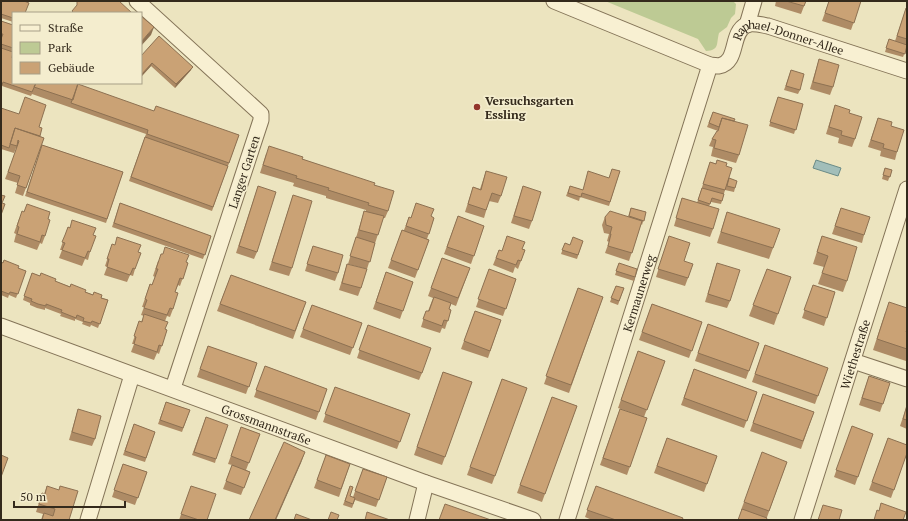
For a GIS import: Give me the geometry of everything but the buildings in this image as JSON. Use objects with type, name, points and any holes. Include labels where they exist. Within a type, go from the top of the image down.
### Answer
[{"type":"street","name":"Langer Garten","points":[[137,1],[261,114],[261,120],[173,388]]},
{"type":"street","points":[[554,1],[710,65]]},
{"type":"street","points":[[747,24],[754,1]]},
{"type":"street","name":"Raphael-Donner-Allee","points":[[710,65],[720,66],[728,61],[741,29],[747,24],[768,26],[907,70]]},
{"type":"street","name":"Kermaunerweg","points":[[567,520],[710,65]]},
{"type":"street","name":"Wiethestraße","points":[[802,520],[854,361],[907,189]]},
{"type":"street","name":"Grossmannstraße","points":[[1,326],[132,375],[173,388],[426,483],[533,520]]},
{"type":"street","points":[[854,361],[907,379]]},
{"type":"street","points":[[88,520],[132,375]]},
{"type":"street","points":[[417,520],[426,483]]},
{"type":"green space","points":[[605,1],[733,1],[736,4],[735,14],[731,18],[727,27],[719,33],[717,46],[714,49],[706,51],[698,39]]},
{"type":"water","points":[[816,160],[841,168],[838,176],[813,168]]},
{"type":"place","name":"Versuchsgarten Essling","points":[[477,107]]}]
